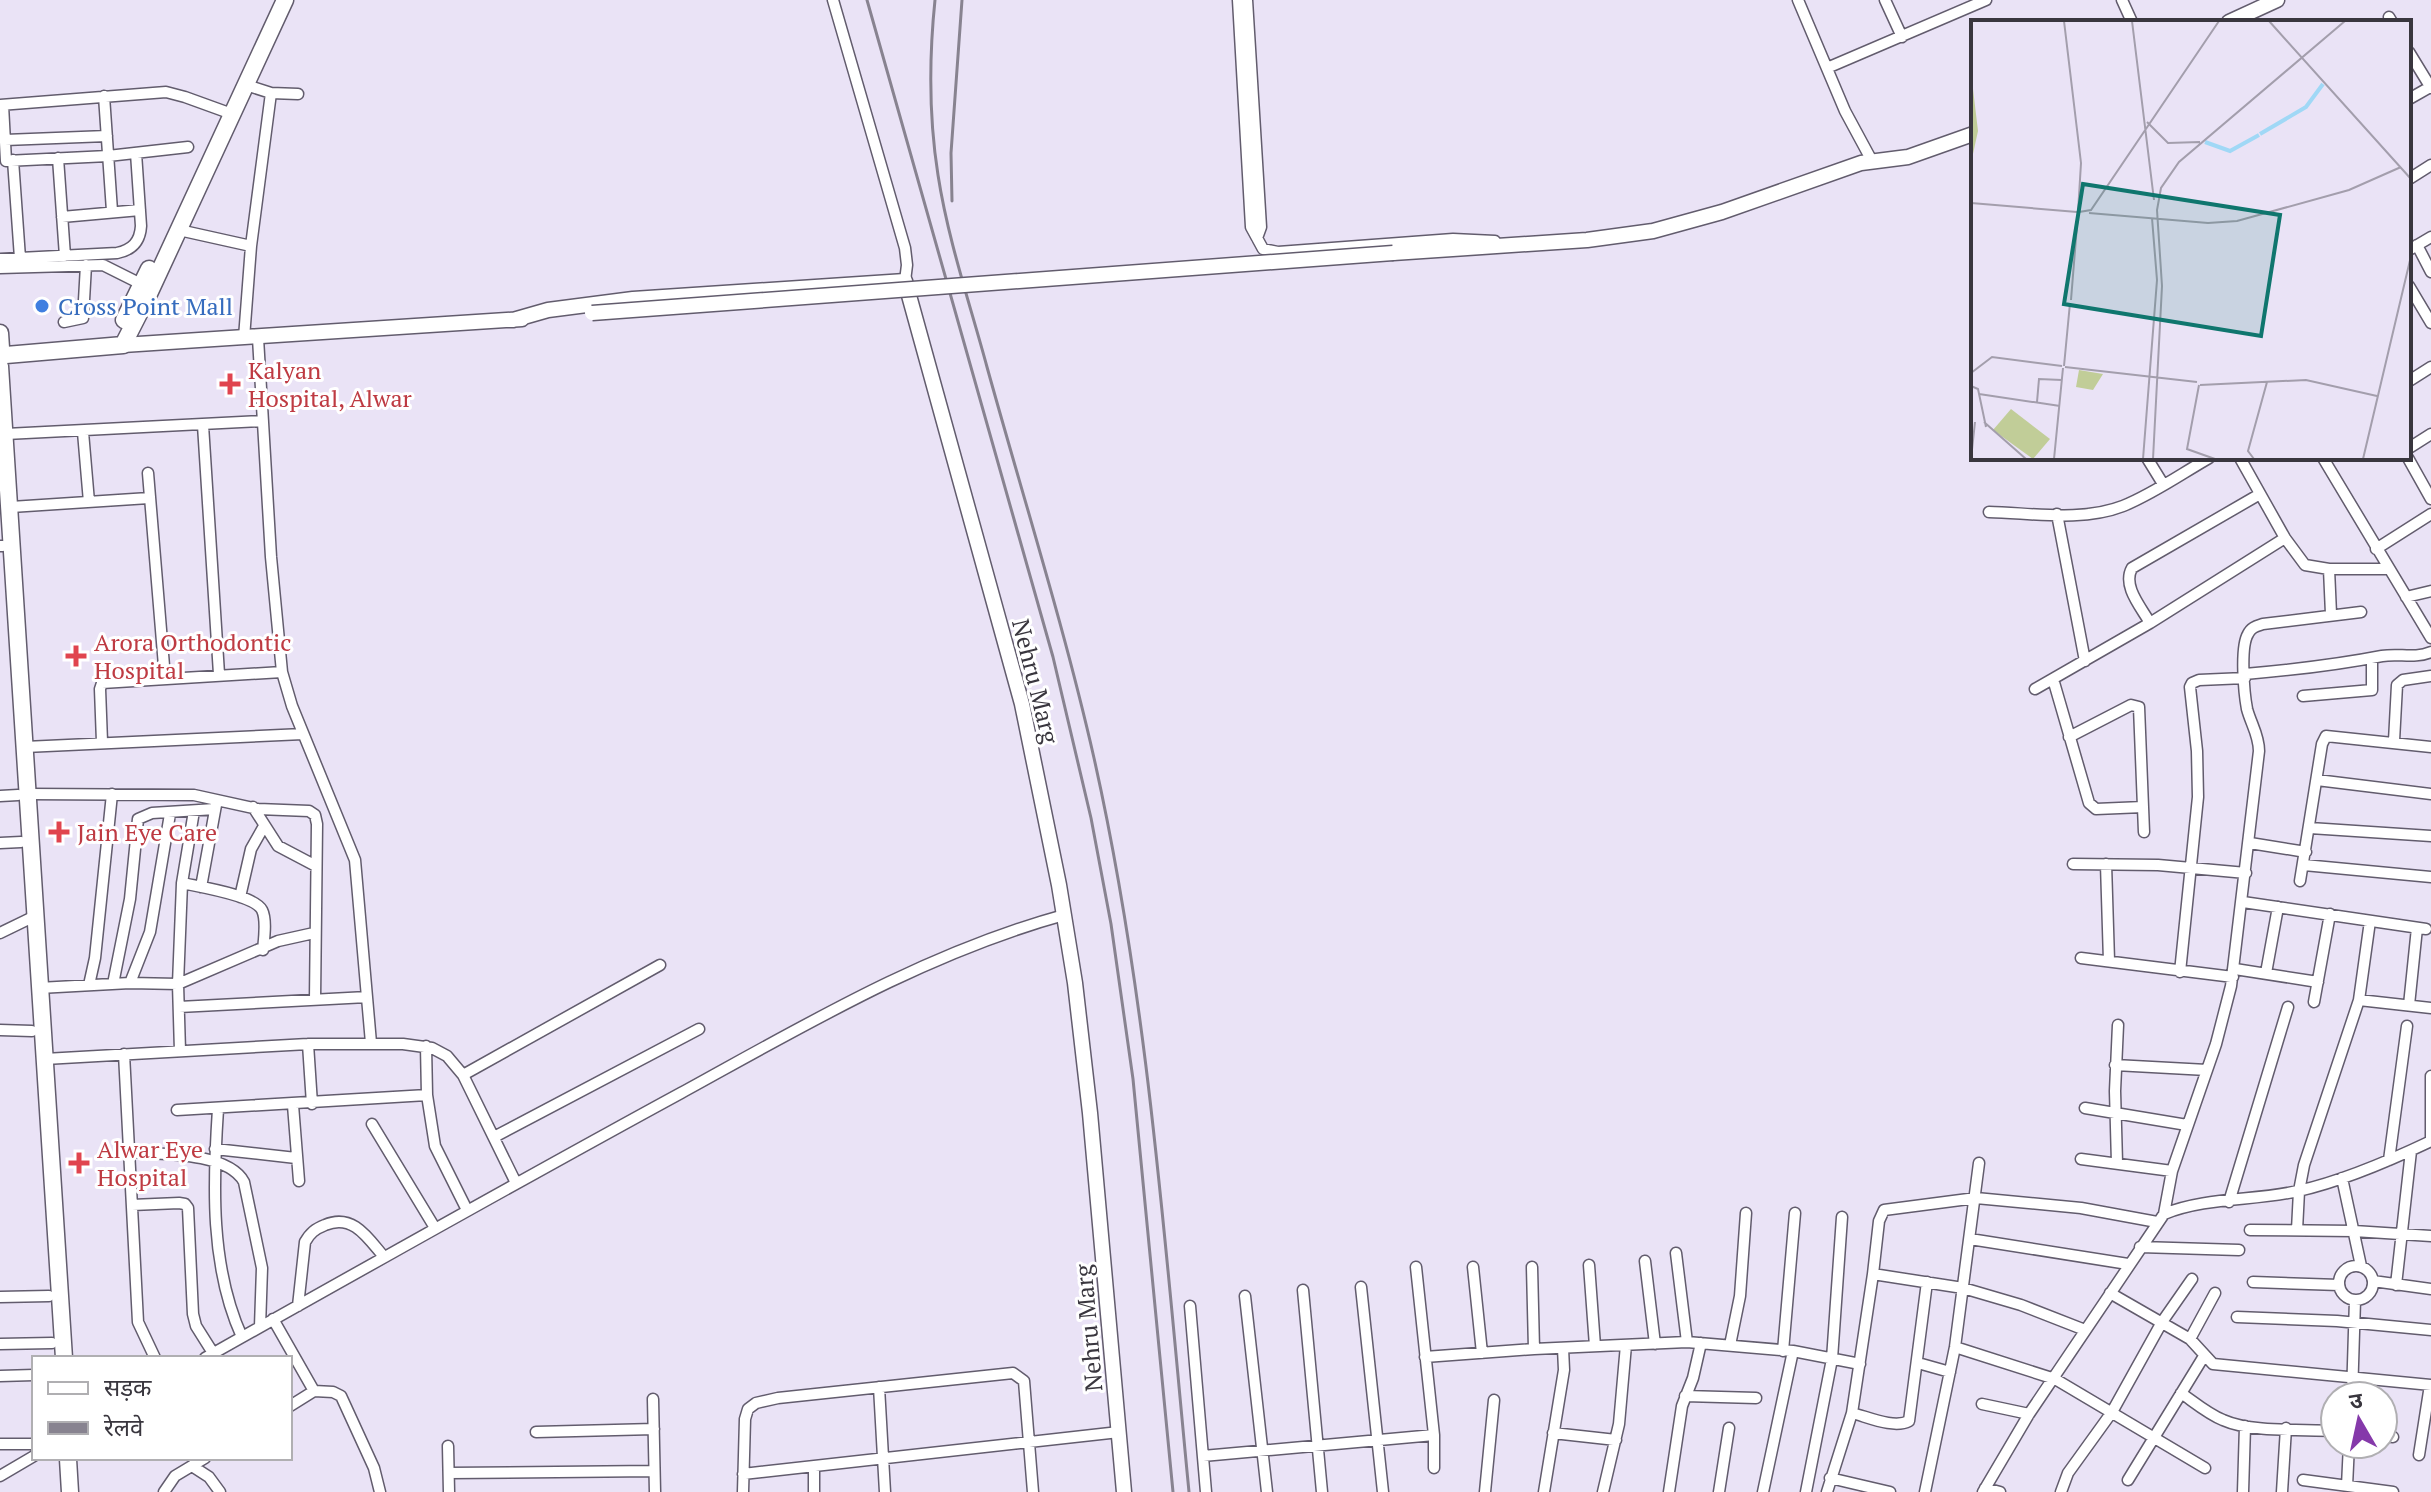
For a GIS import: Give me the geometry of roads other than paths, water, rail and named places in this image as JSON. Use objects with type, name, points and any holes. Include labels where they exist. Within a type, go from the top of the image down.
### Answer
[{"type":"main road","points":[[146,287],[179,230],[227,112],[246,85],[277,5]]},
{"type":"main road","points":[[52,1350],[32,1031],[24,795],[1,546],[6,434],[1,353],[116,346],[277,5]]},
{"type":"main road","points":[[5,508],[25,747],[21,842],[45,1059],[64,1356]]},
{"type":"main road","points":[[62,1460],[62,1492]]},
{"type":"main road","points":[[62,1460],[70,1492]]},
{"type":"street","points":[[513,320],[548,310],[633,299],[905,281],[905,248],[833,0]]},
{"type":"street","points":[[1238,0],[1248,199],[1251,227],[1263,249],[1278,252],[1453,239],[1541,243]]},
{"type":"street","points":[[1247,0],[1261,227],[1257,238]]},
{"type":"street","points":[[1798,0],[1845,111],[1872,161]]},
{"type":"street","points":[[1885,0],[1902,37]]},
{"type":"street","points":[[1827,68],[1986,0]]},
{"type":"street","points":[[2122,0],[2131,20]]},
{"type":"street","points":[[2233,20],[2277,0]]},
{"type":"street","points":[[2411,55],[2430,88],[2411,98]]},
{"type":"street","points":[[246,85],[271,93],[298,94]]},
{"type":"street","points":[[188,147],[108,156],[6,161],[2,105],[166,92],[227,112]]},
{"type":"street","points":[[271,93],[251,246],[251,338],[263,421],[282,672],[303,734],[355,860],[371,1043]]},
{"type":"street","points":[[104,96],[112,211]]},
{"type":"street","points":[[116,346],[513,320],[1616,236],[1685,223],[1872,161],[1908,157],[1971,135]]},
{"type":"street","points":[[5,140],[107,136]]},
{"type":"street","points":[[0,259],[117,253],[131,248],[140,235],[136,153]]},
{"type":"street","points":[[58,158],[65,256]]},
{"type":"street","points":[[13,160],[20,258]]},
{"type":"street","points":[[2411,178],[2431,165]]},
{"type":"street","points":[[62,217],[140,210]]},
{"type":"street","points":[[179,230],[251,246]]},
{"type":"street","points":[[2431,237],[2413,248],[2431,272]]},
{"type":"street","points":[[64,322],[83,318],[86,265]]},
{"type":"street","points":[[0,268],[86,265],[112,268],[146,287]]},
{"type":"street","name":"Nehru Marg","points":[[905,281],[1022,704],[1064,915],[1090,1113],[1124,1492]]},
{"type":"street","points":[[2411,288],[2427,306],[2431,323]]},
{"type":"street","points":[[2411,380],[2431,367]]},
{"type":"street","points":[[6,434],[263,421]]},
{"type":"street","points":[[203,425],[219,674]]},
{"type":"street","points":[[83,432],[89,502]]},
{"type":"street","points":[[2411,447],[2431,434]]},
{"type":"street","points":[[2148,460],[2163,484]]},
{"type":"street","points":[[1989,512],[2057,514],[2105,511],[2134,501],[2205,460]]},
{"type":"street","points":[[2241,460],[2285,538],[2305,565],[2329,569],[2388,569]]},
{"type":"street","points":[[2324,460],[2431,638]]},
{"type":"street","points":[[2409,460],[2431,499]]},
{"type":"street","points":[[148,473],[165,678]]},
{"type":"street","points":[[2150,623],[2128,580],[2132,568],[2260,494]]},
{"type":"street","points":[[5,508],[149,498]]},
{"type":"street","points":[[2057,514],[2085,661]]},
{"type":"street","points":[[2376,549],[2431,514]]},
{"type":"street","points":[[2035,689],[2150,623],[2285,538]]},
{"type":"street","points":[[2329,569],[2331,614]]},
{"type":"street","points":[[2406,597],[2431,591]]},
{"type":"street","points":[[2000,1492],[1984,1490],[2029,1414],[2161,1218],[2172,1171],[2225,1014],[2234,973],[2259,751],[2256,732],[2248,713],[2245,676],[2244,647],[2250,630],[2271,622],[2361,612]]},
{"type":"street","points":[[2180,972],[2192,867],[2198,766],[2192,683],[2384,656],[2420,656],[2431,652]]},
{"type":"street","points":[[2303,696],[2372,690],[2372,659]]},
{"type":"street","points":[[102,742],[102,683],[282,672]]},
{"type":"street","points":[[2394,741],[2397,685],[2403,680],[2431,676]]},
{"type":"street","points":[[2053,679],[2086,799],[2092,807],[2143,807]]},
{"type":"street","points":[[2069,737],[2137,704],[2140,710],[2144,832]]},
{"type":"street","points":[[25,747],[303,734]]},
{"type":"street","points":[[2300,881],[2322,744],[2326,736],[2431,747]]},
{"type":"street","points":[[2317,780],[2431,794]]},
{"type":"street","points":[[89,985],[95,958],[112,794]]},
{"type":"street","points":[[0,796],[194,795],[216,804],[302,809],[315,815],[315,999]]},
{"type":"street","points":[[113,984],[130,899],[138,819],[144,815],[194,811],[216,804]]},
{"type":"street","points":[[201,887],[216,804]]},
{"type":"street","points":[[253,807],[278,846],[316,866]]},
{"type":"street","points":[[180,1051],[178,984],[182,883],[194,811]]},
{"type":"street","points":[[130,983],[150,932],[170,814]]},
{"type":"street","points":[[240,897],[251,849],[264,826]]},
{"type":"street","points":[[2310,828],[2391,836],[2431,836]]},
{"type":"street","points":[[0,843],[21,842]]},
{"type":"street","points":[[2250,843],[2306,852]]},
{"type":"street","points":[[2073,864],[2192,867],[2246,873]]},
{"type":"street","points":[[2106,864],[2109,961]]},
{"type":"street","points":[[2304,865],[2431,877]]},
{"type":"street","points":[[182,883],[240,897],[260,907],[263,913],[263,950]]},
{"type":"street","points":[[2243,902],[2422,929],[2409,1005]]},
{"type":"street","points":[[2266,973],[2278,907]]},
{"type":"street","points":[[2314,1002],[2330,914]]},
{"type":"street","points":[[132,1205],[179,1203],[188,1208],[193,1314],[209,1356],[467,1210],[851,1000],[931,961],[1009,931],[1064,915]]},
{"type":"street","points":[[0,933],[30,918]]},
{"type":"street","points":[[2297,1230],[2299,1191],[2311,1142],[2359,1000],[2370,921]]},
{"type":"street","points":[[39,988],[178,984],[278,941],[314,933]]},
{"type":"street","points":[[2081,958],[2180,972],[2266,973],[2318,982]]},
{"type":"street","points":[[463,1075],[660,965]]},
{"type":"street","points":[[179,1007],[367,997]]},
{"type":"street","points":[[2359,1000],[2431,1008]]},
{"type":"street","points":[[2229,1202],[2288,1007]]},
{"type":"street","points":[[2117,1163],[2115,1065],[2118,1025]]},
{"type":"street","points":[[2389,1160],[2407,1026]]},
{"type":"street","points":[[494,1137],[699,1029]]},
{"type":"street","points":[[0,1030],[32,1031]]},
{"type":"street","points":[[45,1059],[308,1044],[426,1046],[447,1056],[463,1075],[516,1183]]},
{"type":"street","points":[[308,1044],[312,1104]]},
{"type":"street","points":[[426,1046],[427,1095],[435,1146],[467,1210]]},
{"type":"street","points":[[124,1054],[138,1322],[154,1356]]},
{"type":"street","points":[[2115,1065],[2207,1070]]},
{"type":"street","points":[[1827,1492],[1852,1413],[1879,1221],[1884,1210],[1976,1198],[2161,1218],[2192,1205],[2299,1191],[2342,1178],[2431,1141],[2431,1076]]},
{"type":"street","points":[[177,1110],[427,1095]]},
{"type":"street","points":[[293,1105],[299,1181]]},
{"type":"street","points":[[2085,1108],[2187,1125]]},
{"type":"street","points":[[218,1109],[215,1162],[221,1268],[231,1313],[242,1337]]},
{"type":"street","points":[[372,1124],[435,1228]]},
{"type":"street","points":[[215,1149],[296,1158]]},
{"type":"street","points":[[2396,1285],[2411,1151]]},
{"type":"street","points":[[129,1152],[178,1155],[215,1162],[231,1167],[244,1182],[262,1268],[260,1327]]},
{"type":"street","points":[[2081,1159],[2172,1171]]},
{"type":"street","points":[[1925,1492],[1955,1347],[1979,1163]]},
{"type":"street","points":[[2342,1178],[2361,1266]]},
{"type":"street","points":[[1730,1345],[1740,1296],[1746,1213]]},
{"type":"street","points":[[1763,1492],[1788,1351],[1795,1213]]},
{"type":"street","points":[[1806,1492],[1832,1359],[1842,1217]]},
{"type":"street","points":[[298,1306],[305,1242],[310,1233],[328,1223],[353,1224],[362,1230],[384,1257]]},
{"type":"street","points":[[2250,1230],[2354,1231],[2431,1236]]},
{"type":"street","points":[[1970,1239],[2128,1264]]},
{"type":"street","points":[[2140,1247],[2239,1250]]},
{"type":"street","points":[[1676,1253],[1687,1342]]},
{"type":"street","points":[[1645,1261],[1655,1344]]},
{"type":"street","points":[[1589,1265],[1595,1346]]},
{"type":"street","points":[[2354,1265],[2361,1266],[2367,1269],[2373,1281],[2369,1293],[2355,1300],[2345,1296],[2339,1285],[2342,1272],[2354,1265]]},
{"type":"street","points":[[1416,1267],[1434,1435],[1434,1468]]},
{"type":"street","points":[[1473,1267],[1482,1353]]},
{"type":"street","points":[[1532,1267],[1534,1349]]},
{"type":"street","points":[[1873,1274],[1963,1288],[2021,1305],[2085,1330]]},
{"type":"street","points":[[2061,1492],[2068,1473],[2112,1412],[2162,1322],[2192,1279]]},
{"type":"street","points":[[2373,1281],[2430,1285]]},
{"type":"street","points":[[1852,1413],[1894,1423],[1906,1423],[1911,1417],[1927,1282]]},
{"type":"street","points":[[2253,1282],[2339,1285]]},
{"type":"street","points":[[1361,1287],[1383,1492]]},
{"type":"street","points":[[1303,1290],[1322,1492]]},
{"type":"street","points":[[2110,1293],[2190,1339],[2213,1364],[2430,1385],[2427,1433],[2419,1455]]},
{"type":"street","points":[[2190,1339],[2215,1293]]},
{"type":"street","points":[[0,1297],[49,1296]]},
{"type":"street","points":[[1245,1296],[1267,1492]]},
{"type":"street","points":[[2353,1380],[2355,1300]]},
{"type":"street","points":[[1190,1306],[1206,1492]]},
{"type":"street","points":[[2237,1317],[2431,1330]]},
{"type":"street","points":[[273,1319],[314,1391]]},
{"type":"street","points":[[1425,1357],[1687,1342],[1788,1351],[1860,1364]]},
{"type":"street","points":[[1669,1492],[1685,1396],[1693,1378],[1701,1343]]},
{"type":"street","points":[[0,1344],[52,1350]]},
{"type":"street","points":[[1603,1492],[1616,1440],[1626,1345]]},
{"type":"street","points":[[1955,1347],[2055,1379],[2205,1468]]},
{"type":"street","points":[[1544,1492],[1564,1370],[1563,1348]]},
{"type":"street","points":[[2128,1480],[2204,1356]]},
{"type":"street","points":[[1918,1363],[1950,1372]]},
{"type":"street","points":[[743,1492],[745,1419],[748,1409],[756,1403],[778,1398],[1013,1373],[1024,1381],[1033,1492]]},
{"type":"street","points":[[0,1376],[32,1375]]},
{"type":"street","points":[[879,1387],[885,1492]]},
{"type":"street","points":[[292,1405],[314,1391],[333,1392],[341,1396],[374,1468],[380,1492]]},
{"type":"street","points":[[2181,1393],[2220,1419],[2245,1426],[2319,1430]]},
{"type":"street","points":[[1685,1396],[1756,1398]]},
{"type":"street","points":[[653,1399],[655,1492]]},
{"type":"street","points":[[1485,1492],[1494,1400]]},
{"type":"street","points":[[1982,1404],[2029,1414]]},
{"type":"street","points":[[2243,1492],[2245,1426]]},
{"type":"street","points":[[1719,1492],[1729,1428]]},
{"type":"street","points":[[2282,1492],[2286,1428]]},
{"type":"street","points":[[536,1432],[654,1429]]},
{"type":"street","points":[[743,1474],[1119,1432]]},
{"type":"street","points":[[1553,1433],[1616,1440]]},
{"type":"street","points":[[1203,1456],[1434,1435]]},
{"type":"street","points":[[0,1444],[32,1444]]},
{"type":"street","points":[[448,1446],[449,1492]]},
{"type":"street","points":[[0,1476],[32,1457]]},
{"type":"street","points":[[164,1492],[175,1476],[202,1460]]},
{"type":"street","points":[[2347,1486],[2348,1460]]},
{"type":"street","points":[[192,1466],[209,1477],[220,1492]]},
{"type":"street","points":[[814,1466],[814,1492]]},
{"type":"street","points":[[449,1473],[654,1471]]},
{"type":"street","points":[[1830,1478],[1890,1492]]},
{"type":"street","points":[[2303,1480],[2333,1488],[2347,1486],[2393,1492]]},
{"type":"railway","points":[[867,0],[1053,657],[1091,818],[1111,924],[1133,1079],[1173,1492]]},
{"type":"railway","points":[[935,0],[932,110],[935,153],[947,224],[1056,611],[1094,758],[1113,849],[1153,1123],[1189,1492]]},
{"type":"railway","points":[[952,201],[951,153],[962,0]]},
{"type":"place","name":"Cross Point Mall","points":[[42,306]]},
{"type":"place","name":"Kalyan Hospital, Alwar","points":[[230,384]]},
{"type":"place","name":"Arora Orthodontic Hospital","points":[[76,656]]},
{"type":"place","name":"Jain Eye Care","points":[[59,832]]},
{"type":"place","name":"Alwar Eye Hospital","points":[[79,1163]]}]
